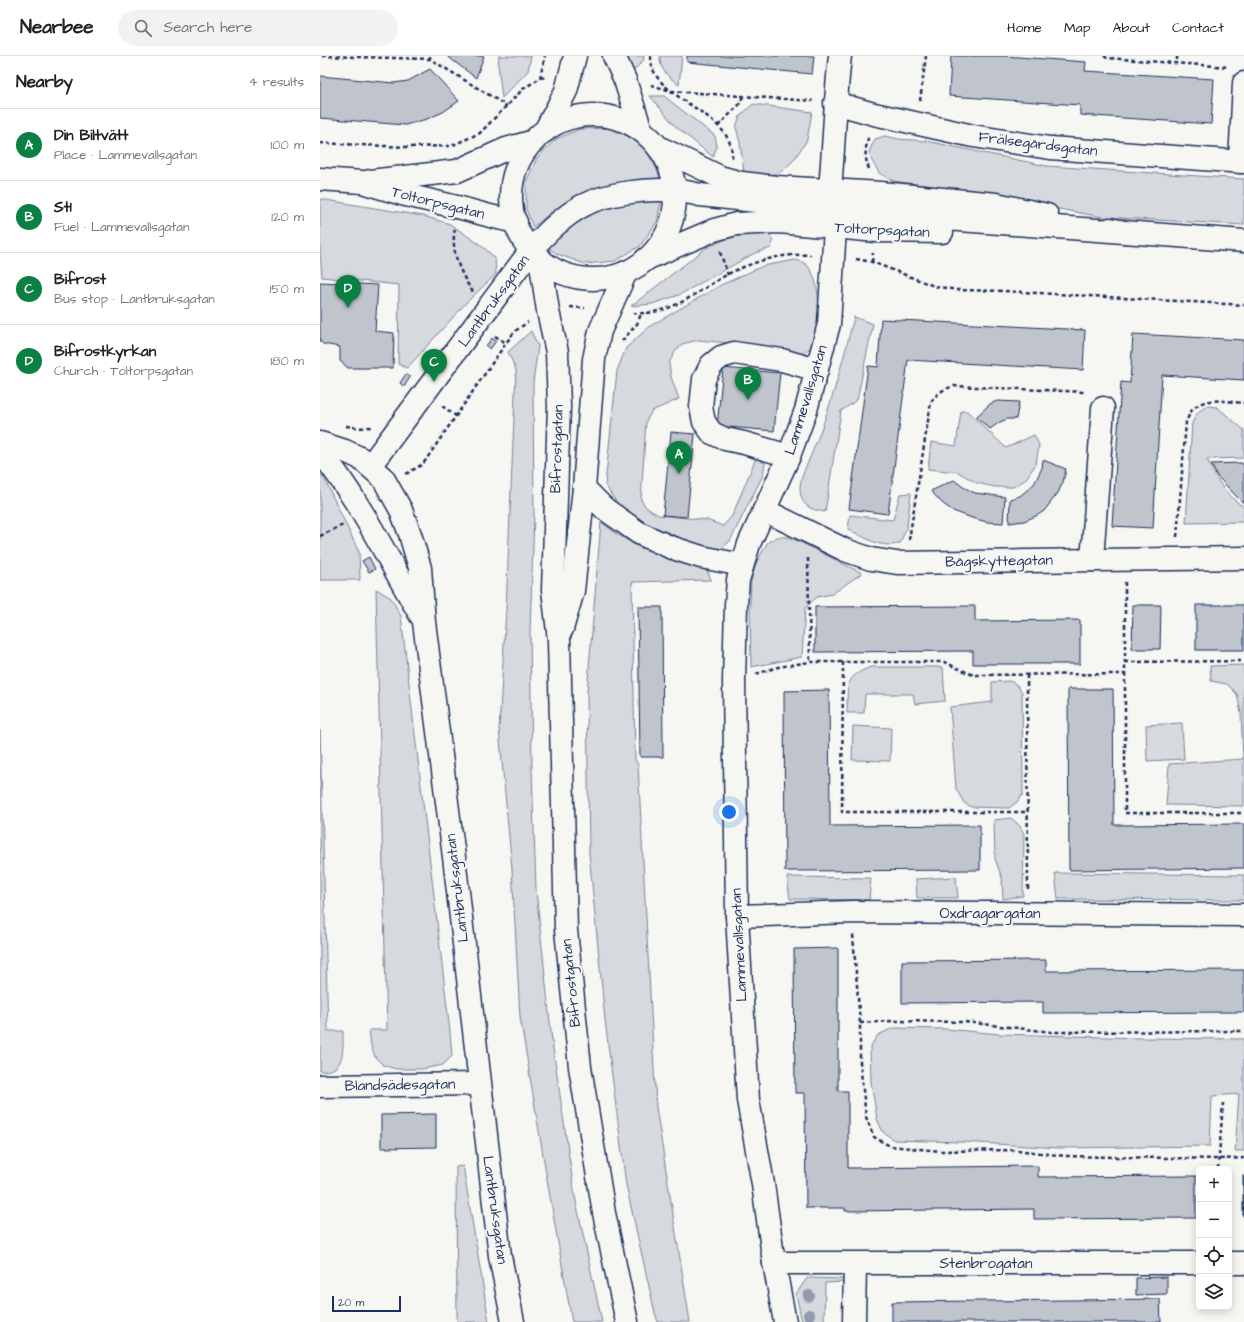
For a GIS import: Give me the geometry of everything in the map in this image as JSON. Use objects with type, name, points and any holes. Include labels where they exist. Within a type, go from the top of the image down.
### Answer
[{"type":"street","points":[[540,136],[566,91],[574,56]]},
{"type":"street","points":[[614,56],[625,80],[641,130]]},
{"type":"street","points":[[830,189],[835,103],[840,56]]},
{"type":"street","points":[[1242,162],[1244,83]]},
{"type":"street","name":"Frälsegårdsgatan","points":[[835,103],[917,124],[973,136],[1050,148],[1242,162]]},
{"type":"street","points":[[588,115],[616,118],[641,130],[658,147],[670,167],[675,191],[673,216],[669,229],[655,250],[646,260],[626,272],[604,278],[581,278],[559,271],[536,254],[517,228],[512,200],[514,178],[527,149],[540,136],[570,118],[588,115]]},
{"type":"street","name":"Toltorpsgatan","points":[[320,179],[362,182],[457,171],[506,148],[540,136]]},
{"type":"street","name":"Toltorpsgatan","points":[[658,147],[720,177],[742,183],[776,187],[881,193],[996,204],[1124,232],[1244,240]]},
{"type":"street","name":"Toltorpsgatan","points":[[362,182],[402,194],[516,222]]},
{"type":"street","name":"Lantbruksgatan","points":[[370,466],[536,254],[547,232],[563,218],[582,206],[602,198],[647,191],[675,191],[878,214],[1124,232]]},
{"type":"street","name":"Toltorpsgatan","points":[[646,260],[714,230],[736,224],[779,222],[877,231],[1087,238],[1124,232]]},
{"type":"street","name":"Lammevallsgatan","points":[[785,1322],[748,1100],[737,916],[734,681],[736,605],[738,580],[749,544],[789,456],[806,410],[817,370],[829,324],[835,228]]},
{"type":"street","name":"Bifrostgatan","points":[[536,254],[557,352],[559,406],[553,590],[559,640],[566,930],[580,1067],[604,1213],[627,1322]]},
{"type":"street","name":"Bifrostgatan","points":[[559,640],[573,591],[584,488],[594,359],[600,331],[626,272]]},
{"type":"street","points":[[789,456],[744,442],[725,439],[712,433],[704,422],[700,407],[704,379],[711,365],[721,357],[734,353],[782,360],[817,370]]},
{"type":"street","points":[[1092,560],[1103,408]]},
{"type":"street","name":"Lantbruksgatan","points":[[320,443],[345,450],[360,458],[383,478],[401,510],[420,568],[424,622],[453,849],[500,1256],[513,1322]]},
{"type":"street","points":[[320,451],[357,504],[424,622]]},
{"type":"street","points":[[584,488],[605,509],[639,533],[670,547],[701,558],[742,565]]},
{"type":"street","name":"Bågskyttegatan","points":[[764,510],[845,550],[871,560],[906,562],[1244,558]]},
{"type":"street","name":"Oxdragargatan","points":[[737,916],[852,912],[1244,915]]},
{"type":"street","name":"Blandsädesgatan","points":[[320,1086],[479,1084]]},
{"type":"street","name":"Stenbrogatan","points":[[774,1263],[1196,1262]]},
{"type":"street","points":[[1232,1263],[1244,1263]]},
{"type":"street","points":[[854,1264],[854,1322]]},
{"type":"path","points":[[322,56],[430,58],[507,106]]},
{"type":"path","points":[[540,78],[545,56]]},
{"type":"path","points":[[917,124],[926,56]]},
{"type":"path","points":[[1104,56],[1107,58],[1229,67]]},
{"type":"path","points":[[1177,56],[1177,63]]},
{"type":"path","points":[[718,126],[739,105],[743,96]]},
{"type":"path","points":[[455,144],[462,168]]},
{"type":"path","points":[[461,208],[454,234],[455,251],[463,278],[473,293],[473,297]]},
{"type":"path","points":[[388,486],[423,464],[515,331],[540,315],[548,311],[567,307],[641,314],[675,305],[694,296],[728,275],[754,263],[777,257],[802,254],[833,256],[872,262],[934,286],[957,290],[1004,291],[1244,305]]},
{"type":"path","points":[[619,344],[637,324],[641,314]]},
{"type":"path","points":[[906,562],[931,402],[943,389],[954,386],[1091,393],[1098,395],[1103,401],[1103,408]]},
{"type":"path","points":[[1176,559],[1186,422],[1193,409],[1200,403],[1211,400],[1244,403]]},
{"type":"path","points":[[340,424],[359,428],[372,427]]},
{"type":"path","points":[[320,536],[352,521],[347,511],[357,504]]},
{"type":"path","points":[[808,532],[810,662]]},
{"type":"path","points":[[1125,560],[1126,813],[1244,813]]},
{"type":"path","points":[[1125,662],[1244,661]]},
{"type":"path","points":[[734,681],[778,667],[810,662],[944,662],[973,675],[1125,674]]},
{"type":"path","points":[[843,662],[842,812],[1027,812]]},
{"type":"path","points":[[1027,675],[1028,914]]},
{"type":"path","points":[[854,937],[860,1023],[860,1062],[866,1117],[874,1137],[890,1146],[940,1151],[1017,1150],[1065,1156],[1218,1159],[1244,1158]]},
{"type":"path","points":[[860,1023],[894,1021],[965,1022],[1052,1032],[1244,1031]]},
{"type":"path","points":[[1218,1166],[1223,1103]]},
{"type":"shaded area","points":[[499,56],[531,56],[528,71],[502,98],[498,65]]},
{"type":"shaded area","points":[[627,56],[644,56],[643,61],[633,71]]},
{"type":"shaded area","points":[[660,56],[682,56],[679,85],[668,76],[663,69]]},
{"type":"shaded area","points":[[650,96],[664,96],[715,136],[717,146],[713,157],[675,126]]},
{"type":"shaded area","points":[[753,104],[812,112],[807,140],[793,161],[782,171],[770,176],[744,172],[736,127],[740,116]]},
{"type":"shaded area","points":[[607,128],[628,136],[639,144],[653,162],[661,182],[579,195],[553,211],[533,227],[526,209],[526,182],[537,158],[556,139],[580,129]]},
{"type":"shaded area","points":[[885,136],[898,139],[926,141],[1047,166],[1244,179],[1244,225],[1102,217],[952,189],[893,181],[879,173],[869,152],[875,139]]},
{"type":"shaded area","points":[[320,199],[423,216],[450,224],[482,246],[495,258],[496,274],[466,303],[407,368],[398,364],[399,285],[322,277],[320,252]]},
{"type":"shaded area","points":[[647,199],[661,201],[657,222],[640,246],[615,261],[585,264],[557,254],[548,247],[569,226],[590,213],[597,210]]},
{"type":"shaded area","points":[[752,233],[769,233],[773,242],[771,248],[755,253],[679,295],[652,304],[631,306],[706,248],[726,239]]},
{"type":"shaded area","points":[[795,260],[803,262],[810,269],[817,289],[819,315],[816,337],[813,345],[801,355],[780,348],[698,340],[682,344],[675,352],[669,363],[671,377],[679,399],[652,411],[646,421],[641,500],[647,508],[658,515],[707,520],[723,526],[732,516],[756,458],[765,463],[763,475],[730,541],[721,549],[700,546],[635,519],[619,506],[605,485],[617,371],[626,348],[650,326],[721,285],[763,266]]},
{"type":"shaded area","points":[[854,317],[873,324],[857,400],[841,411],[825,512],[813,509],[804,503],[801,496],[800,486],[830,404]]},
{"type":"shaded area","points":[[531,331],[538,346],[533,383],[534,516],[530,631],[536,890],[552,1041],[575,1197],[602,1322],[572,1322],[549,1191],[520,1017],[512,869],[499,729],[506,609],[516,370],[508,352]]},
{"type":"shaded area","points":[[1207,406],[1217,407],[1244,430],[1244,458],[1207,459],[1214,474],[1226,492],[1244,507],[1244,522],[1186,523],[1192,423],[1198,412]]},
{"type":"shaded area","points":[[961,411],[967,411],[1006,448],[1034,435],[1039,445],[1036,464],[1025,480],[1013,487],[995,487],[977,483],[958,472],[928,469],[931,442],[956,446]]},
{"type":"shaded area","points":[[320,474],[324,478],[359,552],[360,580],[320,580]]},
{"type":"shaded area","points":[[911,493],[907,527],[900,543],[893,545],[880,544],[848,529],[850,515],[893,520],[900,494]]},
{"type":"shaded area","points":[[601,522],[640,548],[695,564],[708,572],[711,580],[632,582],[635,759],[638,765],[656,1107],[690,1322],[658,1322],[655,1313],[626,1185],[605,1020],[589,853],[587,692]]},
{"type":"shaded area","points":[[777,537],[787,537],[798,541],[862,573],[832,594],[817,597],[805,608],[802,657],[751,667],[751,581],[757,561],[768,542]]},
{"type":"shaded area","points":[[376,589],[391,598],[401,616],[450,1032],[452,1056],[443,1065],[422,1069],[396,1069],[383,1065],[375,1057],[371,1046],[369,1030],[387,1030]]},
{"type":"shaded area","points":[[1244,665],[1244,806],[1166,805],[1169,764],[1243,759],[1241,713],[1237,694],[1227,684],[1211,681],[1210,666]]},
{"type":"shaded area","points":[[871,667],[943,667],[945,701],[915,704],[913,694],[865,694],[864,713],[847,713],[848,690],[851,679],[862,671]]},
{"type":"shaded area","points":[[1010,681],[1017,685],[1022,692],[1023,794],[1017,802],[1009,808],[971,807],[964,803],[956,789],[950,707],[992,702],[992,682]]},
{"type":"shaded area","points":[[1182,723],[1184,759],[1147,761],[1146,725]]},
{"type":"shaded area","points":[[853,726],[891,728],[890,761],[852,760]]},
{"type":"shaded area","points":[[320,730],[328,1031],[343,1031],[340,1062],[333,1069],[325,1071],[320,1071]]},
{"type":"shaded area","points":[[1011,818],[1020,826],[1024,834],[1023,896],[1003,899],[1002,878],[995,859],[994,820]]},
{"type":"shaded area","points":[[1055,873],[1244,875],[1244,900],[1058,899]]},
{"type":"shaded area","points":[[787,877],[871,878],[869,900],[790,899]]},
{"type":"shaded area","points":[[956,877],[958,898],[917,898],[916,879]]},
{"type":"shaded area","points":[[893,1028],[946,1029],[999,1034],[1244,1039],[1244,1151],[1235,1151],[1239,1094],[1212,1096],[1210,1146],[1060,1148],[962,1142],[894,1140],[883,1132],[877,1119],[871,1082],[870,1047],[878,1035]]},
{"type":"shaded area","points":[[463,1166],[489,1322],[457,1322],[456,1167]]},
{"type":"shaded area","points":[[807,1278],[844,1279],[844,1282],[825,1283],[824,1322],[802,1322],[796,1294]]},
{"type":"building","points":[[447,56],[484,56],[476,78]]},
{"type":"building","points":[[687,56],[814,56],[812,74],[687,62]]},
{"type":"building","points":[[951,56],[1004,56],[1086,62],[1085,71],[1214,79],[1211,124],[1080,115],[1080,105],[949,96]]},
{"type":"building","points":[[430,69],[459,101],[443,112],[427,119],[405,125],[320,118],[320,76],[394,83],[408,81]]},
{"type":"building","points":[[320,282],[378,285],[375,331],[394,333],[393,368],[348,368],[340,361],[340,347],[323,344],[320,341]]},
{"type":"building","points":[[881,319],[1085,330],[1083,370],[908,360],[888,514],[849,509],[868,366],[878,367]]},
{"type":"building","points":[[1133,334],[1244,340],[1244,380],[1162,375],[1153,528],[1112,526],[1121,382],[1130,383]]},
{"type":"building","points":[[492,338],[496,341],[490,349],[486,346]]},
{"type":"building","points":[[723,368],[780,373],[774,431],[717,426]]},
{"type":"building","points":[[406,374],[410,377],[404,387],[400,383]]},
{"type":"building","points":[[997,401],[1019,402],[1016,419],[1007,419],[990,429],[976,417],[990,404]]},
{"type":"building","points":[[671,432],[695,434],[687,517],[663,515]]},
{"type":"building","points":[[1043,460],[1066,469],[1063,482],[1058,493],[1044,511],[1036,516],[1024,521],[1009,523],[1010,499],[1020,496],[1034,484],[1042,468]]},
{"type":"building","points":[[1242,463],[1244,466],[1244,503],[1217,476],[1211,464]]},
{"type":"building","points":[[954,480],[963,487],[975,493],[1005,497],[1003,523],[987,522],[953,511],[942,503],[931,491]]},
{"type":"building","points":[[369,557],[375,569],[369,572],[362,561]]},
{"type":"building","points":[[1133,605],[1161,605],[1160,649],[1132,649]]},
{"type":"building","points":[[1196,605],[1244,605],[1244,650],[1196,650]]},
{"type":"building","points":[[975,606],[975,621],[1080,620],[1080,664],[973,664],[973,651],[815,652],[815,607]]},
{"type":"building","points":[[638,607],[662,607],[663,757],[640,757]]},
{"type":"building","points":[[1068,689],[1113,689],[1114,825],[1244,824],[1244,868],[1069,870]]},
{"type":"building","points":[[829,690],[830,826],[980,825],[980,870],[785,871],[784,691]]},
{"type":"building","points":[[838,948],[838,1091],[848,1091],[848,1168],[1038,1166],[1038,1177],[1196,1176],[1196,1218],[1034,1219],[1034,1209],[845,1211],[845,1208],[806,1208],[805,1093],[795,1093],[794,949]]},
{"type":"building","points":[[1046,960],[1046,971],[1244,970],[1244,1012],[1043,1013],[1043,1002],[902,1003],[902,961]]},
{"type":"building","points":[[436,1114],[436,1147],[381,1148],[381,1115]]},
{"type":"building","points":[[1244,1176],[1244,1216],[1243,1216]]},
{"type":"building","points":[[1167,1277],[1167,1294],[1136,1295],[1136,1278]]},
{"type":"building","points":[[1160,1299],[1161,1322],[892,1322],[892,1302]]},
{"type":"place","name":"Bifrostkyrkan","points":[[348,308]]},
{"type":"place","name":"Bifrost","points":[[434,382]]},
{"type":"place","name":"St1","points":[[748,400]]},
{"type":"place","name":"Din Biltvätt","points":[[679,474]]}]
